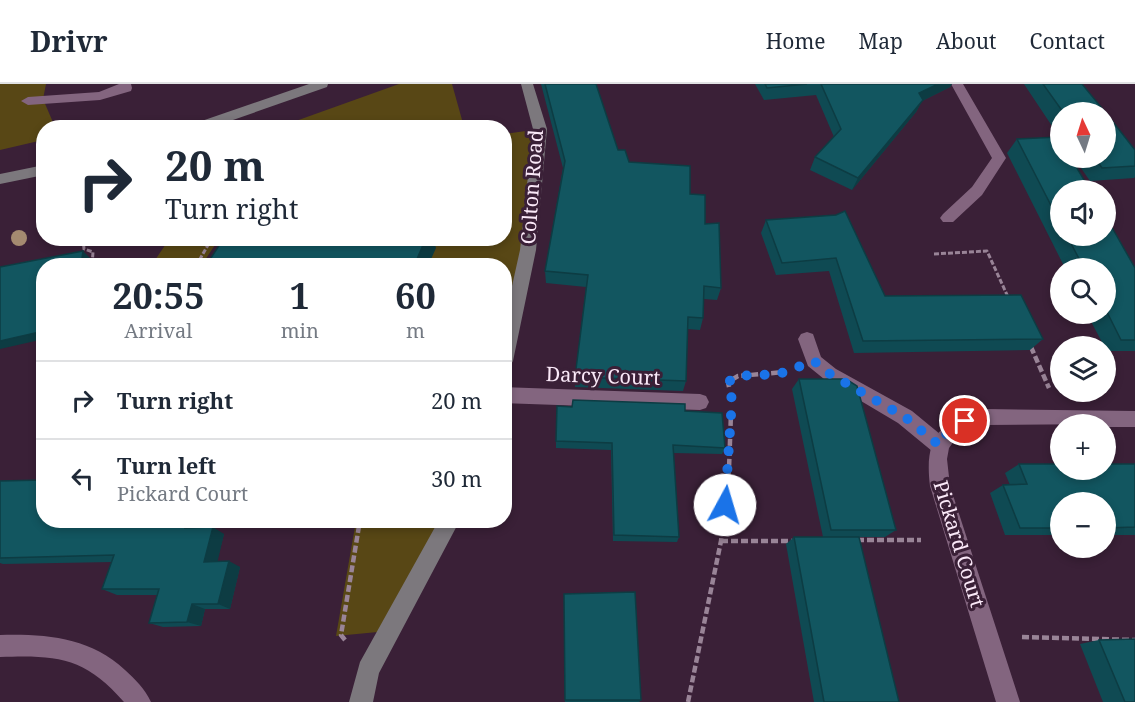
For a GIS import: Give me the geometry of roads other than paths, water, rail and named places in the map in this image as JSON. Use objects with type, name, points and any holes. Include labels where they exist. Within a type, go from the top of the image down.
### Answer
[{"type":"street","points":[[218,120],[322,84]]},
{"type":"street","name":"Colton Road","points":[[512,324],[528,250],[540,129],[527,84]]},
{"type":"street","points":[[948,218],[977,191],[999,158],[957,84]]},
{"type":"street","points":[[28,101],[100,96],[126,88],[125,85]]},
{"type":"street","points":[[0,179],[36,172]]},
{"type":"street","points":[[807,339],[814,361],[830,374],[905,417],[939,445],[949,430],[965,421],[985,417],[1135,420]]},
{"type":"street","name":"Darcy Court","points":[[512,395],[700,402]]},
{"type":"street","name":"Pickard Court","points":[[939,445],[936,465],[1008,702]]},
{"type":"street","points":[[361,702],[368,670],[446,528]]},
{"type":"street","points":[[0,646],[40,644],[85,653],[121,680],[139,702]]}]
